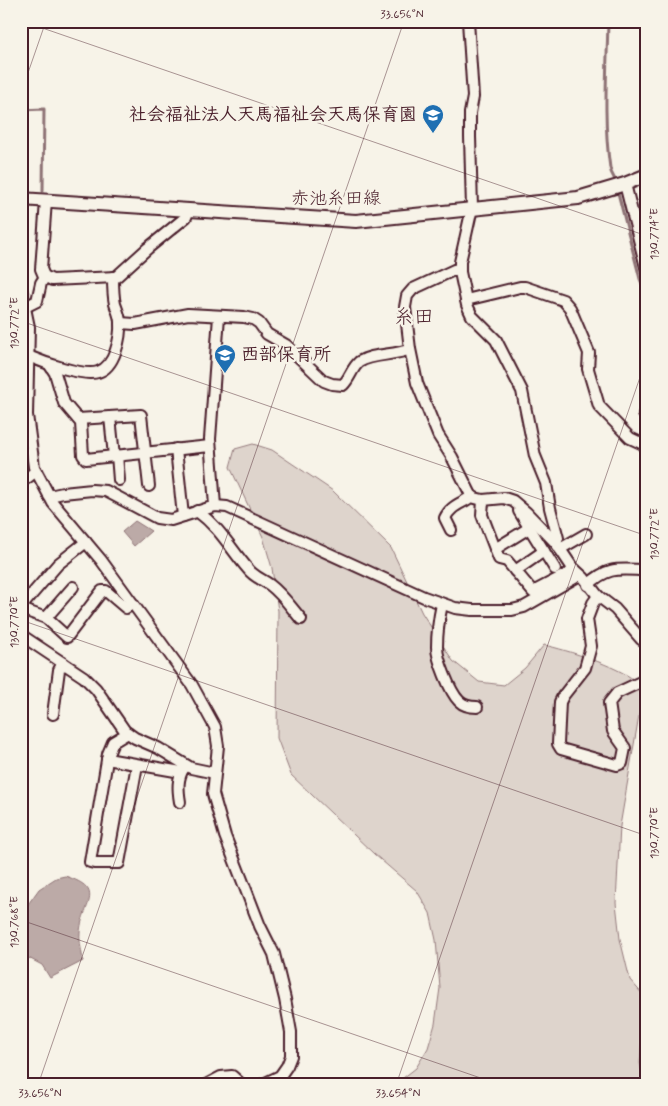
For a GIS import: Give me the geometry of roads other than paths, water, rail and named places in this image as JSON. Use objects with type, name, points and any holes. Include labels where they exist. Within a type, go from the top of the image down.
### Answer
[{"type":"main road","name":"赤池糸田線","points":[[21,199],[356,221],[578,198],[625,184],[647,175]]},
{"type":"street","points":[[468,21],[472,97],[470,129],[472,208],[460,269],[466,300],[472,316],[496,340],[522,391],[535,456],[546,483],[558,546]]},
{"type":"street","points":[[625,184],[647,271]]},
{"type":"street","points":[[46,201],[41,269],[45,277],[52,280],[113,278],[121,274],[148,248],[186,217],[190,210]]},
{"type":"street","points":[[460,269],[454,270],[413,290],[407,296],[405,307],[410,349],[417,383],[438,435],[452,456],[472,496],[483,500],[504,498],[513,501],[558,546],[598,596],[615,609],[641,639],[647,643]]},
{"type":"street","points":[[25,307],[37,300],[41,283],[45,277]]},
{"type":"street","points":[[28,356],[49,364],[91,373],[100,372],[110,363],[118,344],[120,323],[113,291],[113,278]]},
{"type":"street","points":[[466,300],[520,287],[563,300],[570,308],[589,353],[588,369],[599,406],[630,438],[644,444],[647,449]]},
{"type":"street","points":[[21,289],[29,327],[24,420],[34,467],[49,496],[86,542],[192,684],[215,727],[218,746],[213,794],[225,836],[260,926],[274,954],[291,1032],[291,1056],[288,1066],[280,1076],[261,1085]]},
{"type":"street","points":[[120,323],[135,324],[188,314],[254,319],[267,334],[286,344],[324,381],[343,385],[349,380],[358,363],[366,359],[410,349]]},
{"type":"street","points":[[215,506],[210,424],[219,316]]},
{"type":"street","points":[[49,364],[55,373],[64,402],[81,423],[83,455],[86,459],[210,446]]},
{"type":"street","points":[[78,419],[141,415],[149,486]]},
{"type":"street","points":[[110,417],[119,480]]},
{"type":"street","points":[[176,450],[183,516]]},
{"type":"street","points":[[21,481],[36,471]]},
{"type":"street","points":[[49,496],[92,490],[106,491],[157,518],[171,520],[215,506],[227,508],[442,604],[472,610],[512,610],[524,607],[578,572]]},
{"type":"street","points":[[451,530],[445,518],[446,514],[453,506],[472,496]]},
{"type":"street","points":[[483,500],[482,514],[499,559],[507,561],[533,592],[578,572]]},
{"type":"street","points":[[520,508],[519,511],[555,569]]},
{"type":"street","points":[[197,512],[220,532],[248,570],[258,579],[269,584],[283,597],[301,619]]},
{"type":"street","points":[[495,549],[529,528]]},
{"type":"street","points":[[558,546],[586,534]]},
{"type":"street","points":[[86,542],[58,564],[21,608],[46,618],[67,636],[102,591],[106,591],[126,608],[132,604]]},
{"type":"street","points":[[515,571],[544,551]]},
{"type":"street","points":[[588,584],[611,569],[641,570],[647,558]]},
{"type":"street","points":[[46,618],[73,587]]},
{"type":"street","points":[[598,596],[593,603],[587,620],[591,646],[585,668],[560,702],[558,744],[561,749],[617,765],[622,763],[625,748],[613,731],[610,703],[617,693],[647,679]]},
{"type":"street","points":[[442,604],[437,648],[440,660],[453,693],[460,702],[468,707],[477,707]]},
{"type":"street","points":[[21,635],[84,677],[96,689],[125,731],[135,738],[158,748],[183,768]]},
{"type":"street","points":[[53,714],[59,670],[63,663]]},
{"type":"street","points":[[128,733],[113,742],[108,759],[90,862],[94,864],[119,863],[137,764]]},
{"type":"street","points":[[108,759],[137,764],[191,768],[215,773]]},
{"type":"street","points":[[180,802],[178,788],[183,768]]},
{"type":"street","points":[[206,1085],[221,1077],[232,1076],[242,1085]]},
{"type":"waterway","points":[[608,21],[607,132],[610,168],[616,182]]},
{"type":"waterway","points":[[21,110],[44,109],[43,191]]},
{"type":"waterway","points":[[617,189],[640,279],[647,296]]},
{"type":"place","name":"社会福祉法人天馬福祉会天馬保育園","points":[[433,134]]},
{"type":"place","name":"西部保育所","points":[[225,374]]},
{"type":"district","name":"糸田","points":[[414,317]]}]
